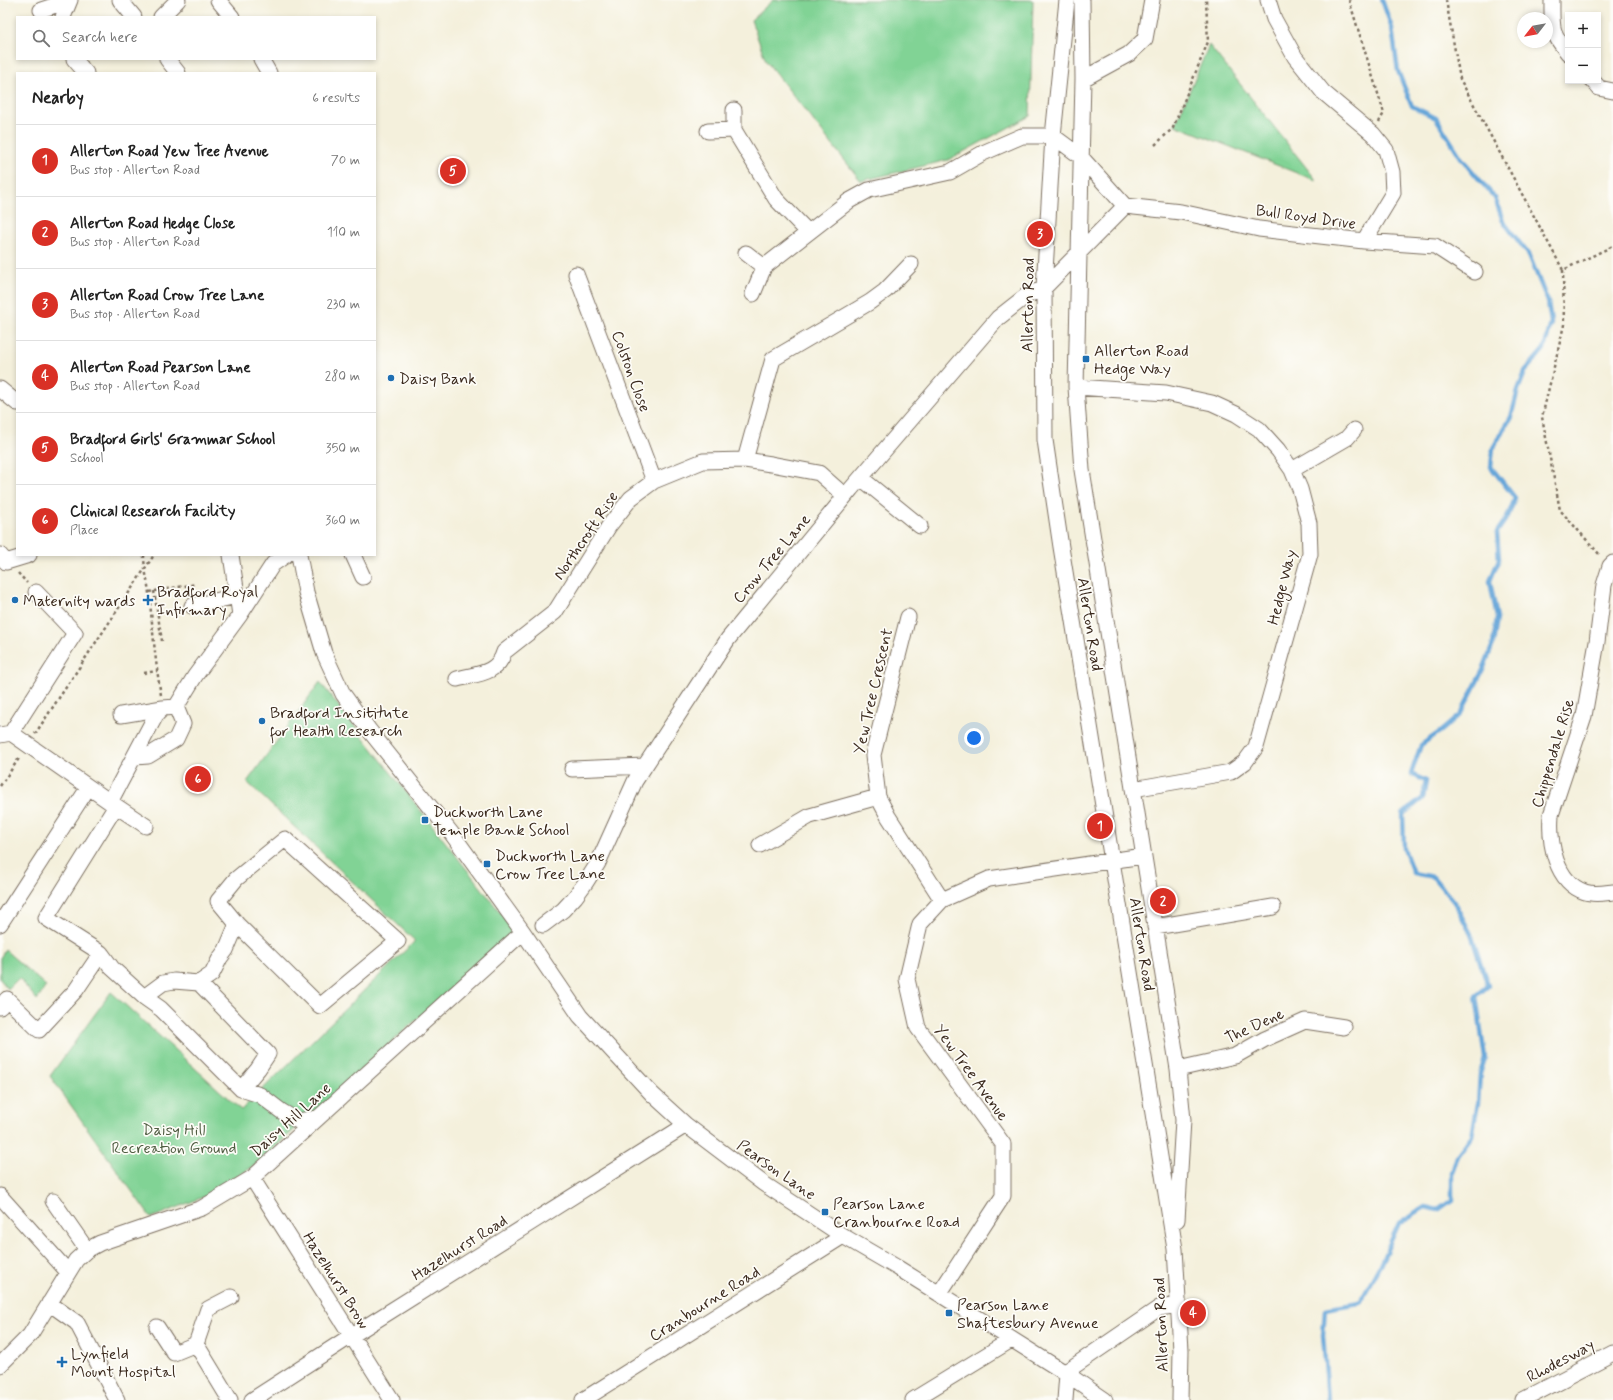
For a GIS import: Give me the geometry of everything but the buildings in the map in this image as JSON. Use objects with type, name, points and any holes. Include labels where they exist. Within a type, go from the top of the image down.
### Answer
[{"type":"street","points":[[40,9],[56,5],[65,0]]},
{"type":"street","points":[[63,16],[70,0]]},
{"type":"street","points":[[120,0],[133,16]]},
{"type":"street","points":[[162,16],[178,0]]},
{"type":"street","points":[[218,0],[231,16]]},
{"type":"street","name":"Allerton Road","points":[[1067,0],[1053,136],[1044,288],[1045,440],[1061,547],[1176,1249]]},
{"type":"street","name":"Allerton Road","points":[[1082,0],[1083,79],[1080,156],[1076,387],[1082,470],[1178,1069],[1182,1120],[1176,1249],[1181,1350],[1180,1400]]},
{"type":"street","points":[[1083,79],[1129,54],[1145,38],[1152,0]]},
{"type":"street","points":[[1268,0],[1274,19],[1295,57],[1322,92],[1373,134],[1386,150],[1392,172],[1393,193],[1364,242]]},
{"type":"street","points":[[1552,0],[1553,31],[1556,39],[1565,50]]},
{"type":"street","points":[[75,60],[85,72]]},
{"type":"street","points":[[168,60],[177,72]]},
{"type":"street","points":[[262,60],[268,72]]},
{"type":"street","points":[[1596,84],[1599,88],[1613,91]]},
{"type":"street","points":[[734,110],[734,130],[776,198],[808,232]]},
{"type":"street","points":[[708,131],[734,130]]},
{"type":"street","points":[[753,294],[764,267],[848,201],[869,190],[950,172],[983,153],[1022,136],[1053,136],[1080,156],[1125,206],[1078,254]]},
{"type":"street","name":"Bull Royd Drive","points":[[1125,206],[1181,212],[1259,229],[1364,242],[1435,246],[1475,272]]},
{"type":"street","points":[[746,253],[764,267]]},
{"type":"street","name":"Crow Tree Lane","points":[[543,926],[563,910],[586,882],[598,863],[635,781],[728,639],[861,478],[998,318],[1026,296],[1044,288],[1078,254]]},
{"type":"street","points":[[745,460],[774,358],[870,302],[885,291],[911,264]]},
{"type":"street","name":"Colston Close","points":[[576,274],[654,480]]},
{"type":"street","name":"Hedge Way","points":[[1076,387],[1166,393],[1212,403],[1236,414],[1259,429],[1278,450],[1292,470],[1300,489],[1309,523],[1310,554],[1256,747],[1245,762],[1231,772],[1133,789]]},
{"type":"street","points":[[0,389],[16,402]]},
{"type":"street","points":[[1292,470],[1347,438],[1354,430]]},
{"type":"street","name":"Northcroft Rise","points":[[457,679],[489,671],[501,661],[504,652],[555,612],[609,526],[631,498],[654,480],[703,461],[745,460],[819,473],[846,496]]},
{"type":"street","points":[[861,478],[920,526]]},
{"type":"street","points":[[3,558],[20,556]]},
{"type":"street","points":[[231,556],[240,615]]},
{"type":"street","points":[[284,556],[272,564],[240,615],[195,676],[169,708],[156,715],[113,804],[46,918],[100,953],[112,968],[144,997],[161,1009],[241,1089],[260,1095],[281,1111],[298,1121],[318,1118]]},
{"type":"street","name":"Pearson Lane","points":[[299,556],[306,592],[324,653],[343,694],[369,730],[452,834],[523,932],[580,1016],[652,1094],[686,1125],[764,1184],[843,1236],[1065,1373],[1104,1400]]},
{"type":"street","points":[[354,556],[364,577]]},
{"type":"street","name":"Chippendale Rise","points":[[1611,565],[1604,585],[1597,642],[1584,716],[1551,815],[1550,831],[1552,847],[1557,864],[1564,876],[1572,884],[1586,892],[1596,894],[1613,892]]},
{"type":"street","points":[[36,592],[76,633],[6,734],[28,746],[146,826]]},
{"type":"street","points":[[192,606],[238,596]]},
{"type":"street","name":"Yew Tree Crescent","points":[[908,616],[873,755],[878,797],[888,816],[942,900]]},
{"type":"street","points":[[121,715],[169,708]]},
{"type":"street","points":[[135,757],[148,756],[176,739],[183,724],[169,708]]},
{"type":"street","points":[[572,768],[645,766]]},
{"type":"street","points":[[0,924],[88,788]]},
{"type":"street","points":[[760,845],[810,816],[878,797]]},
{"type":"street","points":[[285,839],[398,941],[320,1006],[237,924],[218,901],[236,879],[285,839]]},
{"type":"street","name":"Yew Tree Avenue","points":[[939,1294],[1003,1196],[1003,1144],[918,1028],[907,979],[920,924],[942,900],[989,879],[1143,856]]},
{"type":"street","points":[[1156,927],[1273,907]]},
{"type":"street","points":[[144,997],[163,983],[174,981],[199,983],[212,974],[226,950],[237,924]]},
{"type":"street","name":"Daisy Hill Lane","points":[[0,1365],[30,1335],[76,1260],[87,1250],[100,1243],[202,1208],[252,1178],[523,932]]},
{"type":"street","points":[[0,1007],[7,1000],[39,1030],[76,990],[100,953]]},
{"type":"street","points":[[199,983],[268,1054],[258,1069],[241,1089]]},
{"type":"street","name":"The Dene","points":[[1178,1069],[1235,1056],[1265,1039],[1305,1022],[1344,1027]]},
{"type":"street","name":"Hazelhurst Road","points":[[252,1400],[686,1125]]},
{"type":"street","name":"Hazelhurst Brow","points":[[252,1178],[392,1400]]},
{"type":"street","points":[[0,1196],[68,1272]]},
{"type":"street","points":[[53,1201],[87,1250]]},
{"type":"street","name":"Cranbourne Road","points":[[583,1400],[843,1236]]},
{"type":"street","points":[[230,1400],[196,1344],[208,1308],[231,1297]]},
{"type":"street","points":[[49,1303],[77,1323],[116,1400]]},
{"type":"street","points":[[1065,1400],[1065,1373],[1159,1308],[1179,1305]]},
{"type":"street","points":[[157,1327],[174,1353],[196,1344]]},
{"type":"street","points":[[913,1400],[1011,1340]]},
{"type":"street","name":"Rhodesway","points":[[1523,1400],[1613,1353]]},
{"type":"path","points":[[1155,145],[1173,128],[1208,42],[1206,0]]},
{"type":"path","points":[[1349,0],[1384,113],[1373,134]]},
{"type":"path","points":[[1446,0],[1460,79],[1563,270],[1564,325],[1542,417],[1560,510],[1611,565]]},
{"type":"path","points":[[1563,270],[1613,246]]},
{"type":"path","points":[[144,556],[144,570],[149,592],[156,671],[169,708]]},
{"type":"path","points":[[0,786],[153,556]]},
{"type":"path","points":[[3,558],[36,592]]},
{"type":"path","points":[[149,592],[196,584]]},
{"type":"path","points":[[188,585],[188,590]]},
{"type":"path","points":[[154,591],[162,642]]},
{"type":"path","points":[[144,673],[156,671]]},
{"type":"green space","points":[[773,0],[1033,0],[1030,116],[948,160],[861,181],[766,61],[751,20]]},
{"type":"green space","points":[[1209,45],[1317,181],[1175,125]]},
{"type":"green space","name":"Daisy Hill Recreation Ground","points":[[320,682],[515,931],[254,1166],[206,1196],[151,1218],[50,1076],[111,992],[241,1110],[415,941],[247,782]]},
{"type":"green space","points":[[5,950],[46,986],[37,1000],[19,978],[8,989],[0,979],[0,958]]},
{"type":"waterway","points":[[1328,1400],[1323,1335],[1325,1309],[1359,1303],[1380,1265],[1399,1223],[1425,1207],[1438,1210],[1452,1200],[1452,1173],[1457,1156],[1472,1136],[1478,1103],[1480,1074],[1485,1058],[1476,996],[1488,986],[1471,934],[1454,902],[1433,877],[1413,873],[1404,849],[1403,814],[1423,798],[1426,781],[1411,774],[1421,745],[1460,715],[1483,670],[1493,644],[1497,618],[1490,581],[1499,559],[1497,532],[1508,516],[1515,498],[1491,467],[1493,448],[1511,417],[1518,390],[1526,370],[1544,349],[1551,323],[1548,302],[1529,255],[1503,221],[1495,198],[1462,159],[1436,118],[1412,106],[1398,71],[1392,28],[1382,0]]},
{"type":"place","name":"Bradford Girls' Grammar School","points":[[453,171]]},
{"type":"place","name":"Allerton Road Crow Tree Lane","points":[[1040,234]]},
{"type":"place","name":"Allerton Road Hedge Way","points":[[1086,359]]},
{"type":"place","name":"Daisy Bank","points":[[391,378]]},
{"type":"place","name":"Maternity wards","points":[[15,600]]},
{"type":"place","name":"Bradford Royal Infirmary","points":[[148,600]]},
{"type":"place","name":"Bradford Insititute for Health Research","points":[[262,721]]},
{"type":"place","name":"Clinical Research Facility","points":[[198,779]]},
{"type":"place","name":"Duckworth Lane Temple Bank School","points":[[425,820]]},
{"type":"place","name":"Allerton Road Yew Tree Avenue","points":[[1100,826]]},
{"type":"place","name":"Duckworth Lane Crow Tree Lane","points":[[487,864]]},
{"type":"place","name":"Allerton Road Hedge Close","points":[[1163,901]]},
{"type":"place","name":"Pearson Lane Cranbourne Road","points":[[825,1212]]},
{"type":"place","name":"Pearson Lane Shaftesbury Avenue","points":[[949,1313]]},
{"type":"place","name":"Allerton Road Pearson Lane","points":[[1193,1313]]},
{"type":"place","name":"Lynfield Mount Hospital","points":[[62,1362]]}]
